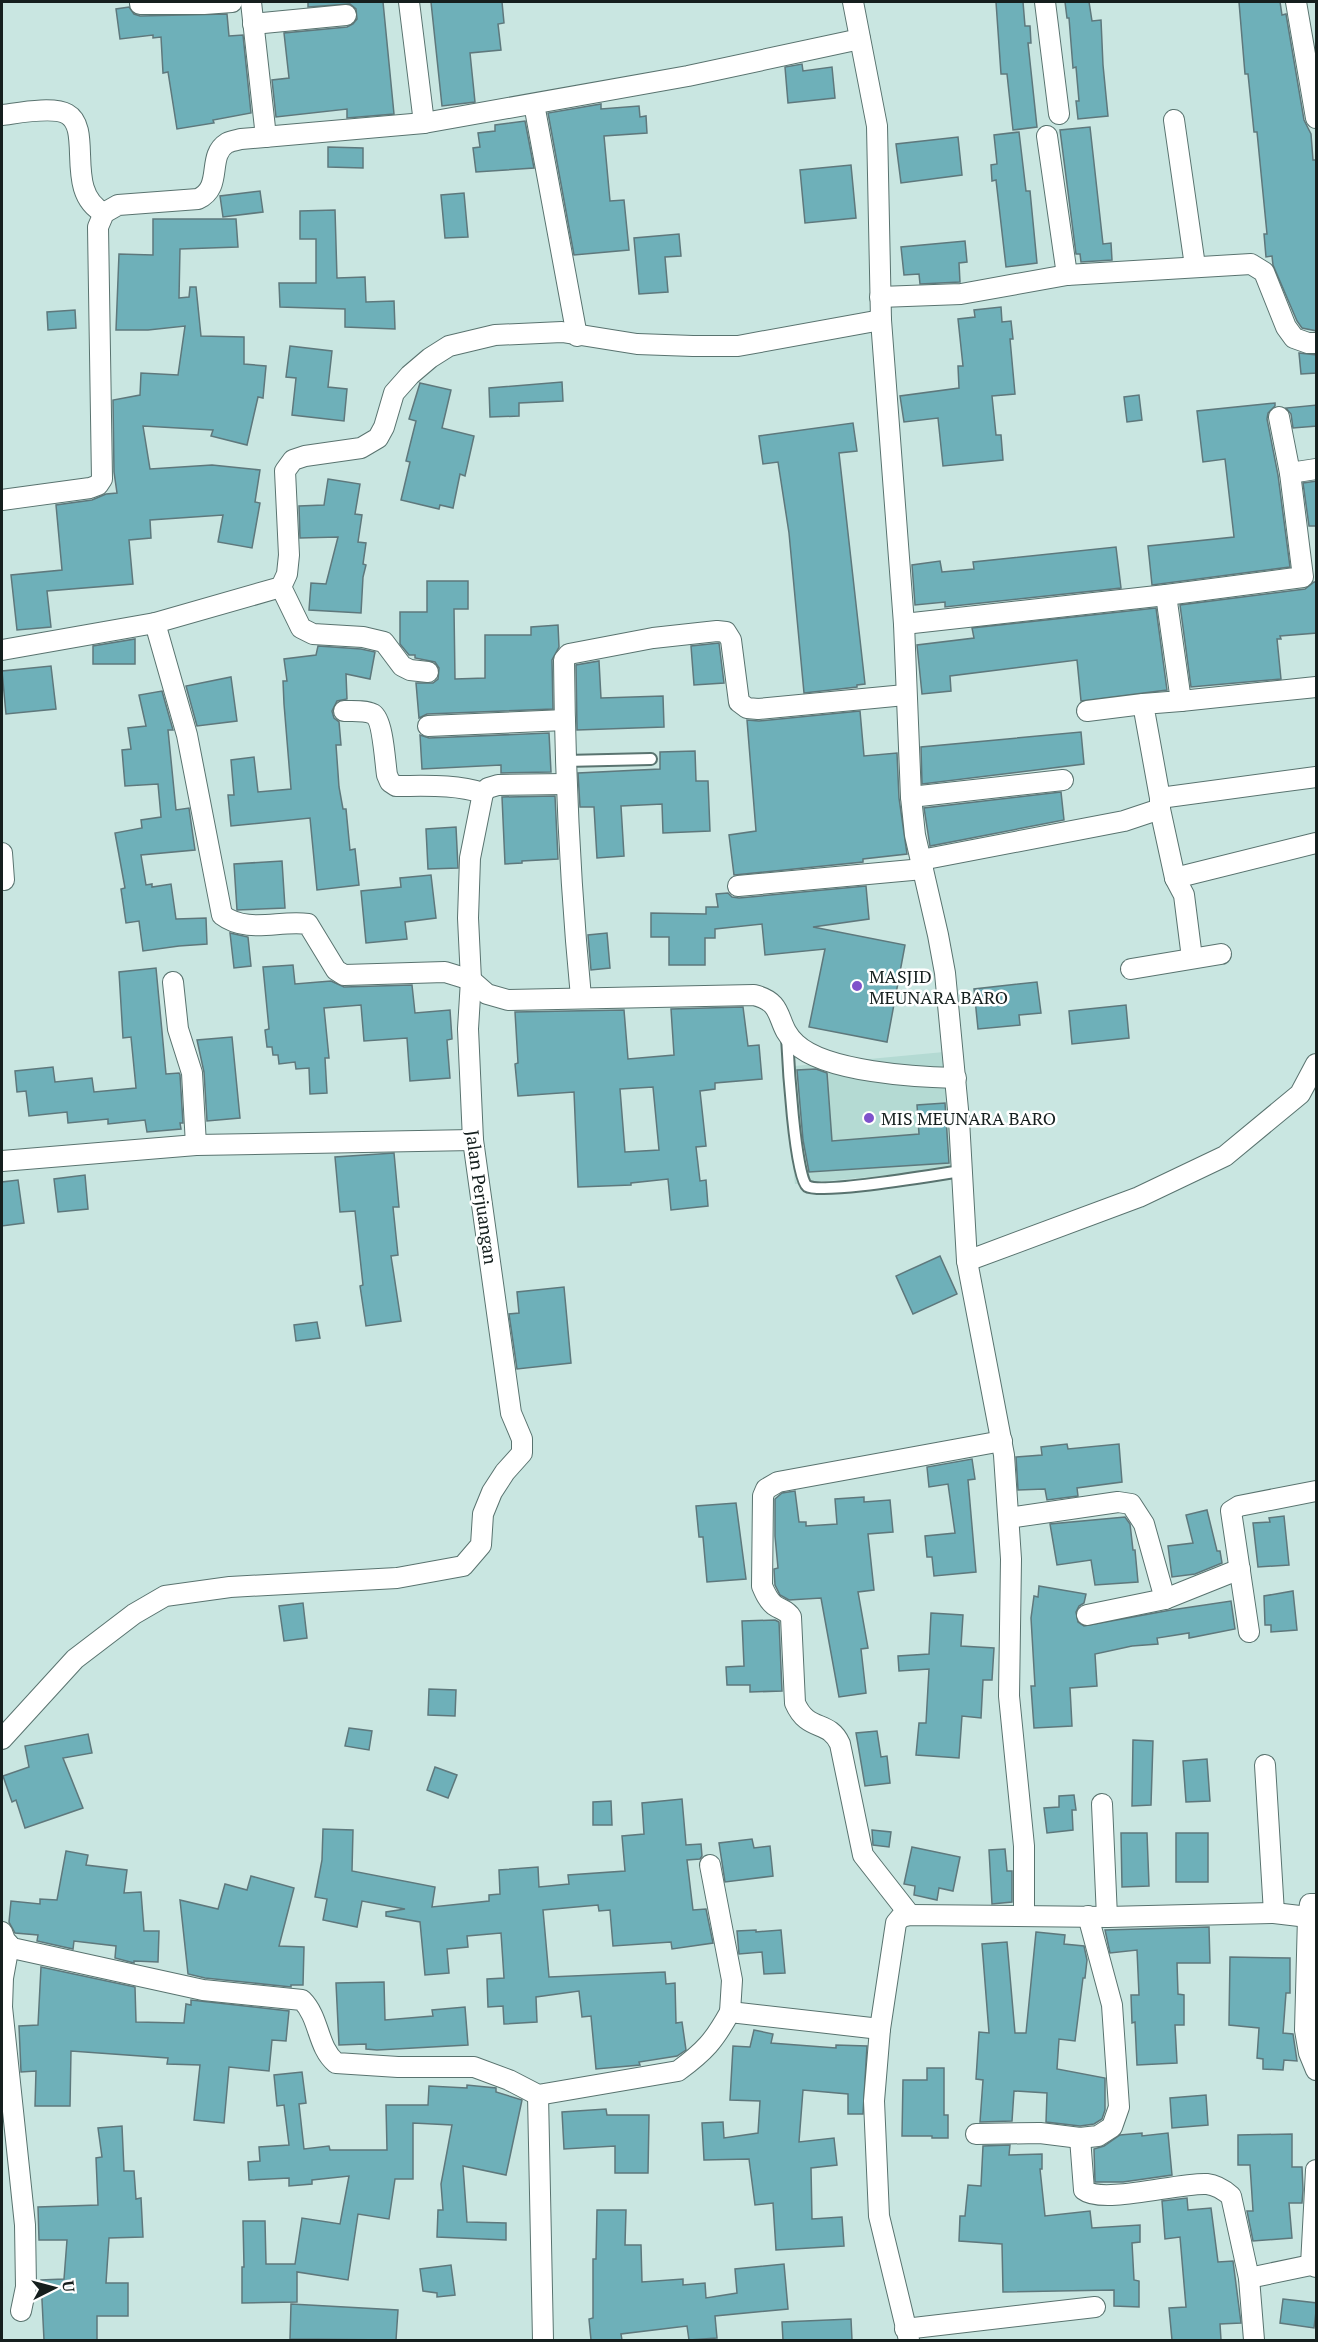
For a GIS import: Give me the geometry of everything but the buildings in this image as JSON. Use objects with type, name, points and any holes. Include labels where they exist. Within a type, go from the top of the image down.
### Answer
[{"type":"street","points":[[140,4],[232,2]]},
{"type":"street","points":[[251,2],[266,137]]},
{"type":"street","points":[[409,2],[424,123]]},
{"type":"street","points":[[853,2],[877,126],[881,320],[904,624],[905,695],[911,797],[915,835],[943,964],[956,1078],[966,1247],[1002,1441],[1011,1559],[1009,1696],[1024,1845],[1024,1916]]},
{"type":"street","points":[[1045,2],[1059,114]]},
{"type":"street","points":[[1296,2],[1317,118]]},
{"type":"street","points":[[254,24],[346,15]]},
{"type":"street","points":[[2,500],[90,488],[98,485],[102,479],[98,227],[104,213],[118,205],[198,200],[208,195],[212,187],[218,154],[226,143],[241,139],[424,123],[688,76],[860,39]]},
{"type":"street","points":[[534,104],[577,336]]},
{"type":"street","points":[[2,115],[54,110],[66,113],[75,120],[86,196],[94,208],[104,213]]},
{"type":"street","points":[[1174,120],[1195,266]]},
{"type":"street","points":[[1047,136],[1067,275]]},
{"type":"street","points":[[880,297],[961,294],[1067,275],[1251,264],[1264,272],[1286,327],[1294,338],[1308,343],[1317,343]]},
{"type":"street","points":[[2,650],[155,623],[281,587],[287,574],[289,555],[285,471],[293,460],[305,456],[361,448],[378,438],[384,427],[394,393],[424,363],[449,346],[495,334],[562,332],[637,344],[738,346],[881,320]]},
{"type":"street","points":[[904,624],[1166,595],[1310,576],[1279,417]]},
{"type":"street","points":[[1290,473],[1317,469]]},
{"type":"street","points":[[281,587],[301,628],[313,634],[363,637],[384,642],[402,666],[410,670],[429,672]]},
{"type":"street","points":[[1166,595],[1181,701]]},
{"type":"street","points":[[155,623],[187,735],[222,915],[232,923],[249,926],[293,922],[308,924],[336,970],[344,975],[446,972],[471,980],[487,994],[508,1000],[754,995],[774,1003],[786,1033],[797,1045],[814,1055],[850,1067],[903,1076],[956,1078]]},
{"type":"street","points":[[580,997],[571,898],[565,761],[564,660],[569,654],[653,638],[726,632],[731,640],[739,702],[747,708],[758,709],[905,695]]},
{"type":"street","points":[[1087,711],[1317,687]]},
{"type":"street","points":[[1143,704],[1174,878],[1184,895],[1192,958]]},
{"type":"street","points":[[344,711],[370,712],[376,716],[387,775],[390,782],[396,786],[450,786],[483,793],[488,788],[498,785],[566,784]]},
{"type":"street","points":[[428,726],[565,720]]},
{"type":"street","points":[[738,886],[922,865],[1124,821],[1160,804],[1317,777]]},
{"type":"street","points":[[911,797],[1063,780]]},
{"type":"street","name":"Jalan Perjuangan","points":[[2,1739],[75,1659],[134,1614],[165,1596],[230,1587],[397,1578],[463,1566],[481,1545],[483,1514],[492,1492],[505,1472],[522,1453],[522,1439],[511,1413],[473,1140],[468,1029],[471,980],[468,918],[470,858],[483,793]]},
{"type":"street","points":[[1174,878],[1317,843]]},
{"type":"street","points":[[2,854],[4,880]]},
{"type":"street","points":[[1131,969],[1221,954]]},
{"type":"street","points":[[173,982],[177,1029],[192,1073],[196,1145]]},
{"type":"street","points":[[966,1247],[1139,1197],[1225,1156],[1300,1094],[1317,1064]]},
{"type":"street","points":[[2,1161],[196,1145],[473,1140]]},
{"type":"street","points":[[910,1915],[863,1855],[840,1744],[836,1736],[831,1730],[807,1722],[800,1715],[795,1703],[792,1617],[775,1606],[767,1597],[762,1586],[763,1496],[766,1489],[778,1482],[1002,1441]]},
{"type":"street","points":[[1249,1632],[1231,1511],[1239,1506],[1317,1491]]},
{"type":"street","points":[[1008,1518],[1118,1502],[1131,1504],[1144,1524],[1165,1599]]},
{"type":"street","points":[[1087,1615],[1165,1599],[1240,1569]]},
{"type":"street","points":[[1265,1765],[1274,1913]]},
{"type":"street","points":[[976,2134],[1040,2133],[1080,2138],[1098,2136],[1112,2127],[1119,2107],[1112,2005],[1097,1917],[1102,1804]]},
{"type":"street","points":[[5,1938],[12,1948],[203,1990],[302,2000],[313,2015],[326,2052],[336,2063],[398,2067],[474,2067],[509,2080],[538,2095],[678,2071],[715,2039],[730,2012],[732,1980],[710,1865]]},
{"type":"street","points":[[1095,2307],[907,2335],[879,2216],[874,2101],[880,2029],[896,1923],[901,1917],[910,1915],[1097,1917],[1312,1910],[1305,2030],[1309,2054],[1317,2070]]},
{"type":"street","points":[[5,1938],[2,2007],[25,2225],[26,2287],[21,2311]]},
{"type":"street","points":[[730,2012],[880,2029]]},
{"type":"street","points":[[538,2095],[543,2340]]},
{"type":"street","points":[[1080,2138],[1084,2190],[1089,2194],[1115,2194],[1207,2184],[1222,2188],[1232,2196],[1249,2278],[1254,2340]]},
{"type":"street","points":[[1249,2278],[1314,2266],[1317,2170]]},
{"type":"lane","points":[[565,761],[651,759]]},
{"type":"lane","points":[[786,1033],[796,1144],[802,1180],[808,1186],[814,1189],[843,1187],[962,1171]]},
{"type":"shaded area","name":"MIS MEUNARA BARO","points":[[944,1052],[955,1169],[795,1184],[784,1067]]},
{"type":"place","name":"MASJID MEUNARA BARO","points":[[857,986]]},
{"type":"place","name":"MIS MEUNARA BARO","points":[[869,1118]]}]
